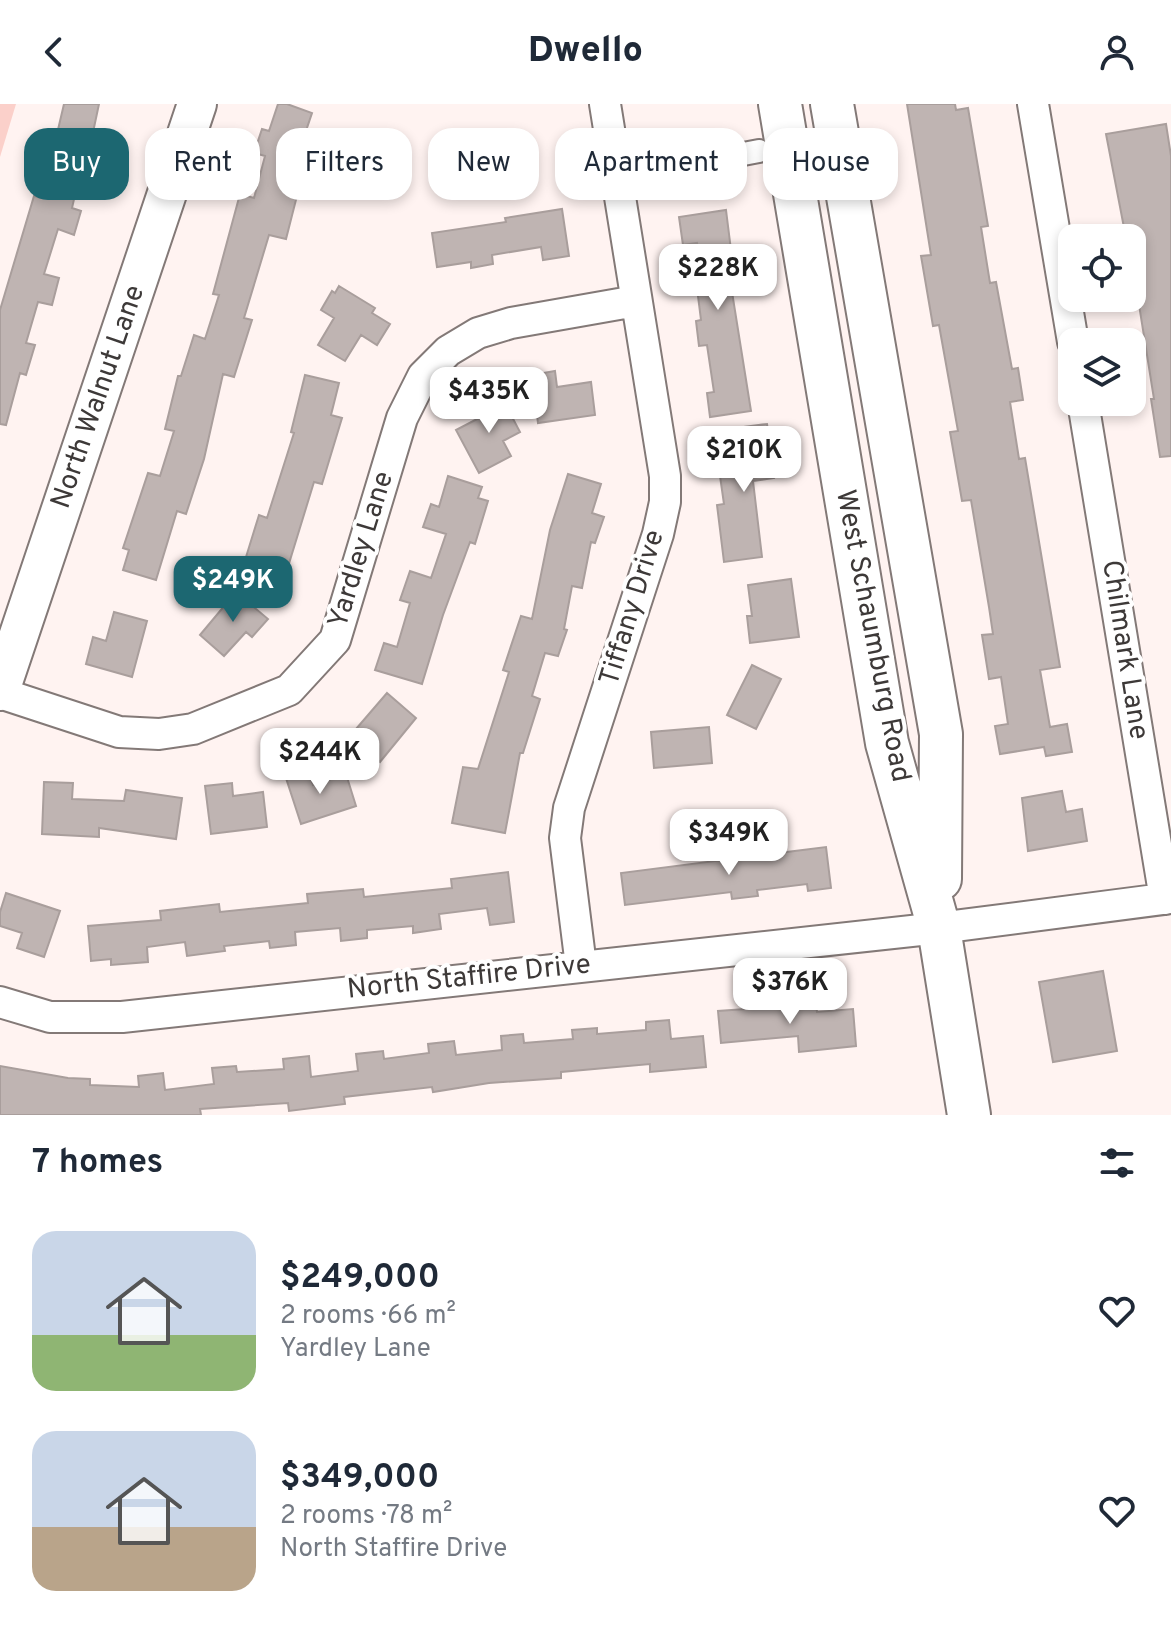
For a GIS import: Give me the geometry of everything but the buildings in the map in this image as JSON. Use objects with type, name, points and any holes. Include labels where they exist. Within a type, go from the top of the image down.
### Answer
[{"type":"main road","name":"West Schaumburg Road","points":[[780,104],[887,743],[939,928],[969,1115]]},
{"type":"main road","name":"West Schaumburg Road","points":[[832,104],[941,734],[939,928]]},
{"type":"street","name":"North Walnut Lane","points":[[0,692],[197,104]]},
{"type":"street","name":"Tiffany Drive","points":[[605,104],[609,128]]},
{"type":"street","points":[[1033,104],[1071,328]]},
{"type":"street","points":[[747,153],[759,151]]},
{"type":"street","name":"Tiffany Drive","points":[[581,966],[565,838],[569,808],[658,534],[665,502],[665,476],[620,200]]},
{"type":"street","name":"Yardley Lane","points":[[0,692],[119,732],[159,734],[193,729],[289,690],[335,640],[402,418],[423,376],[448,351],[478,333],[511,323],[636,301]]},
{"type":"street","name":"Chilmark Lane","points":[[1085,416],[1168,898]]},
{"type":"street","name":"North Staffire Drive","points":[[0,1002],[50,1017],[122,1017],[939,928],[1168,898]]},
{"type":"shaded area","points":[[0,104],[16,104],[0,157]]}]
